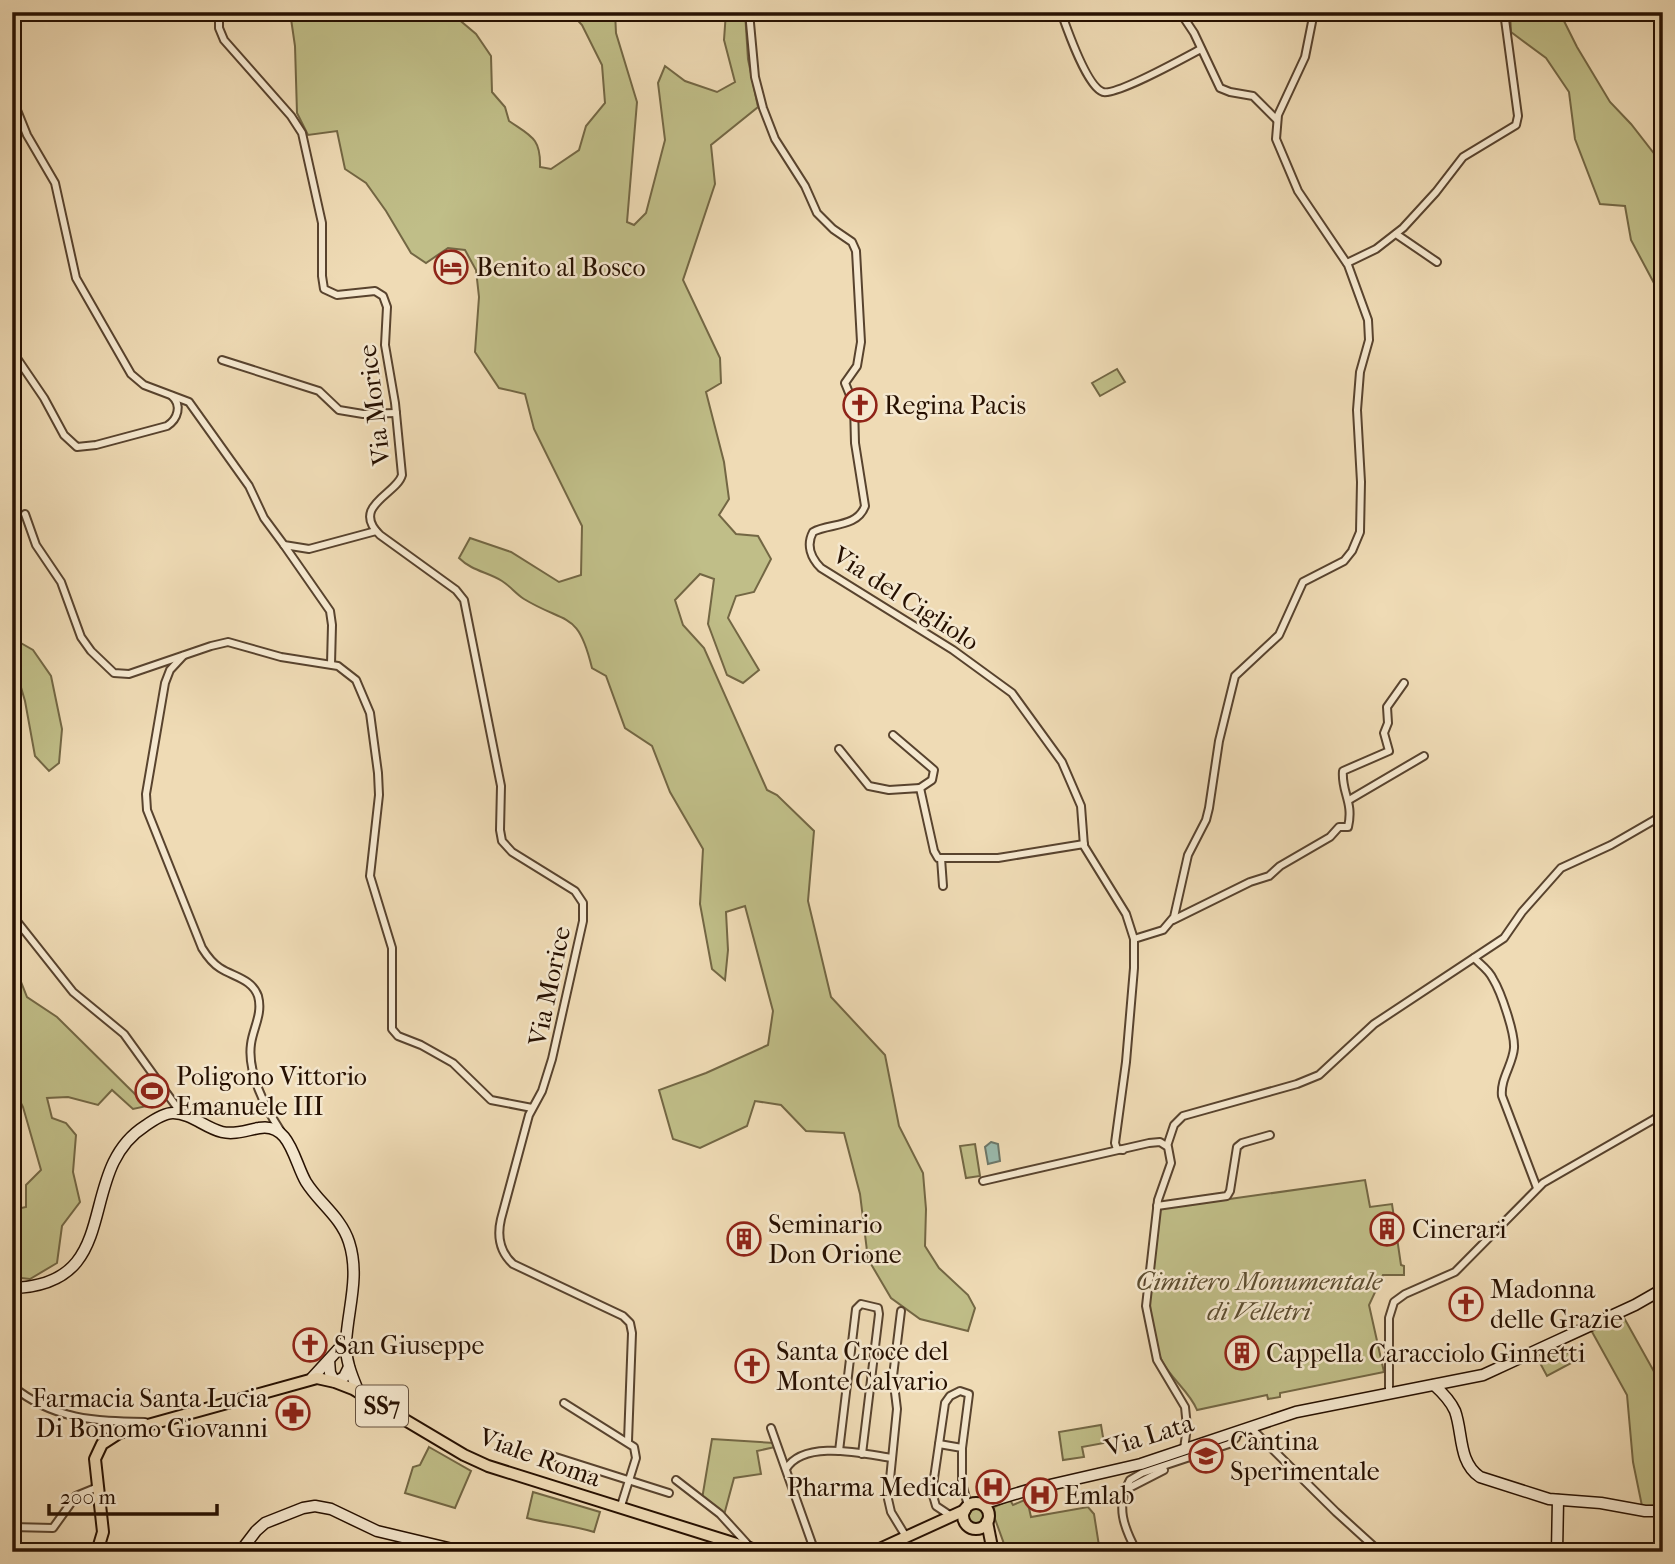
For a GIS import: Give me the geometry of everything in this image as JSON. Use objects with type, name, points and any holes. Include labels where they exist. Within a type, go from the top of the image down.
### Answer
[{"type":"main road","points":[[12,1288],[46,1283],[75,1263],[94,1230],[105,1179],[120,1148],[133,1135],[155,1121],[168,1114],[183,1115],[225,1133],[265,1127],[276,1129],[282,1134],[307,1182],[340,1224],[350,1246],[353,1292],[346,1340],[349,1367],[359,1393]]},
{"type":"main road","name":"Via Lata","points":[[986,1513],[999,1498],[1127,1468],[1301,1411],[1471,1379],[1630,1308],[1663,1289]]},
{"type":"main road","points":[[312,1378],[346,1340]]},
{"type":"main road","points":[[329,1360],[330,1373],[335,1382],[344,1377],[349,1367]]},
{"type":"main road","name":"Viale Roma","points":[[97,1552],[103,1532],[95,1459],[102,1444],[119,1433],[312,1378],[335,1382],[359,1393],[481,1464],[762,1552]]},
{"type":"main road","points":[[1434,1385],[1447,1397],[1454,1410],[1465,1456],[1474,1473],[1487,1480],[1558,1500],[1663,1511]]},
{"type":"main road","points":[[1557,1552],[1558,1500]]},
{"type":"main road","points":[[873,1552],[973,1503],[986,1513],[991,1549]]},
{"type":"main road","points":[[240,1552],[265,1523],[306,1507],[316,1506],[331,1509],[384,1533],[465,1552]]},
{"type":"main road","points":[[966,1508],[964,1518],[991,1549]]},
{"type":"main road","points":[[936,1522],[982,1527],[986,1513]]},
{"type":"street","points":[[12,27],[20,12]]},
{"type":"street","name":"Via Morice","points":[[219,12],[219,28],[224,40],[291,116],[302,134],[322,223],[324,289],[337,295],[375,291],[385,300],[385,348],[396,413],[401,479],[373,506],[372,519],[376,531],[462,596],[501,786],[502,841],[512,852],[575,891],[583,903],[583,918],[554,1053],[542,1091],[532,1108]]},
{"type":"street","name":"Via del Cigliolo","points":[[749,12],[756,80],[775,139],[805,186],[817,213],[832,229],[852,242],[856,251],[861,342],[857,366],[845,384],[854,405],[855,443],[864,490],[864,506],[862,512],[852,520],[813,532],[810,540],[812,556],[821,568],[950,649],[1016,696],[1054,749],[1070,779],[1081,806],[1084,844],[1126,914],[1134,939],[1126,1062],[1115,1143],[1117,1149],[1123,1150]]},
{"type":"street","points":[[1061,12],[1086,72],[1097,87],[1105,92],[1120,89],[1201,49]]},
{"type":"street","points":[[1180,12],[1220,88],[1233,93],[1252,95],[1277,120]]},
{"type":"street","points":[[1173,920],[1188,855],[1208,812],[1219,739],[1235,676],[1279,635],[1305,580],[1344,561],[1360,534],[1357,406],[1360,372],[1370,330],[1347,263],[1295,187],[1277,144],[1277,120],[1305,57],[1314,12]]},
{"type":"street","points":[[1347,263],[1376,249],[1396,234],[1436,192],[1459,160],[1475,147],[1511,129],[1517,123],[1504,12]]},
{"type":"street","points":[[12,98],[27,135],[54,181],[72,267],[86,299],[133,376],[144,385],[191,403],[249,486],[265,520],[330,611],[331,664]]},
{"type":"street","points":[[1396,234],[1437,262]]},
{"type":"street","points":[[12,351],[47,403],[64,435],[77,447],[89,447],[167,426],[174,420],[177,411],[177,402],[171,395]]},
{"type":"street","points":[[222,360],[321,393],[339,410],[363,414],[396,413]]},
{"type":"street","points":[[25,514],[36,545],[61,582],[83,641],[111,671],[129,674],[228,642],[276,656],[331,664],[343,668],[356,680],[371,716],[379,790],[370,876],[392,948],[392,1029],[397,1035],[451,1061],[491,1100],[532,1108],[500,1222],[501,1245],[513,1264],[629,1321],[632,1333],[628,1441]]},
{"type":"street","points":[[284,545],[309,549],[376,531]]},
{"type":"street","points":[[185,655],[170,670],[165,683],[146,810],[204,951],[216,965],[248,983],[256,993],[259,1013],[251,1044],[252,1064],[265,1104],[282,1134]]},
{"type":"street","points":[[1134,939],[1160,931],[1173,920],[1246,884],[1269,876],[1280,866],[1330,836],[1339,827],[1348,827],[1349,800],[1342,780],[1343,771],[1389,751],[1384,733],[1388,723],[1387,707],[1404,683]]},
{"type":"street","points":[[839,749],[869,786],[892,790],[920,788],[932,780],[935,774],[933,769],[894,735]]},
{"type":"street","points":[[1349,800],[1424,756]]},
{"type":"street","points":[[920,788],[934,853],[941,858],[1006,857],[1084,844]]},
{"type":"street","points":[[1185,1449],[1185,1407],[1157,1360],[1146,1308],[1157,1206],[1171,1163],[1167,1146],[1175,1123],[1185,1115],[1297,1084],[1319,1075],[1374,1024],[1507,935],[1522,912],[1560,869],[1619,841],[1663,815]]},
{"type":"street","points":[[941,858],[943,886]]},
{"type":"street","points":[[12,915],[74,992],[124,1034],[183,1115]]},
{"type":"street","points":[[1474,958],[1495,982],[1512,1035],[1513,1051],[1501,1091],[1537,1188]]},
{"type":"street","points":[[1390,1394],[1388,1318],[1394,1302],[1405,1294],[1455,1272],[1537,1188],[1663,1114]]},
{"type":"street","points":[[1157,1206],[1227,1196],[1236,1148],[1242,1143],[1270,1135]]},
{"type":"street","points":[[983,1181],[1154,1142],[1167,1146]]},
{"type":"street","points":[[839,1451],[856,1309],[861,1304],[873,1305],[878,1308],[879,1314],[862,1454]]},
{"type":"street","points":[[901,1311],[894,1373],[898,1405],[889,1505],[902,1537],[902,1552]]},
{"type":"street","points":[[12,1386],[39,1405],[69,1416],[99,1421],[154,1423]]},
{"type":"street","points":[[951,1516],[938,1508],[933,1499],[947,1399],[956,1392],[968,1393],[961,1483],[966,1508]]},
{"type":"street","points":[[564,1403],[634,1446],[636,1453],[620,1509]]},
{"type":"street","points":[[1249,1427],[1380,1552]]},
{"type":"street","points":[[771,1428],[815,1552]]},
{"type":"street","points":[[1137,1552],[1122,1522],[1122,1505],[1130,1480],[1231,1443],[1238,1431]]},
{"type":"street","points":[[939,1444],[962,1448]]},
{"type":"street","points":[[786,1469],[792,1460],[822,1451],[892,1458]]},
{"type":"street","points":[[546,1454],[670,1493]]},
{"type":"street","points":[[676,1480],[720,1514],[750,1547]]},
{"type":"street","points":[[12,1528],[53,1528],[60,1522],[74,1497],[98,1487]]},
{"type":"street","points":[[719,1537],[724,1521]]},
{"type":"street","points":[[894,1552],[902,1537]]},
{"type":"green space","points":[[290,12],[450,12],[476,34],[491,56],[492,92],[505,107],[509,121],[533,139],[539,150],[540,167],[551,169],[579,150],[586,126],[605,103],[602,65],[582,25],[570,12],[615,12],[616,33],[637,102],[627,222],[634,225],[646,213],[665,140],[658,83],[665,66],[685,81],[717,92],[735,82],[724,40],[726,12],[745,12],[748,59],[758,107],[711,145],[715,184],[683,280],[720,358],[721,383],[706,392],[724,462],[729,499],[719,515],[736,534],[758,536],[771,559],[754,592],[736,596],[728,618],[759,670],[743,683],[727,675],[708,624],[714,579],[700,574],[675,600],[683,625],[704,648],[767,790],[777,795],[814,831],[808,901],[831,997],[885,1055],[899,1126],[923,1173],[925,1246],[939,1268],[968,1295],[975,1308],[968,1331],[920,1319],[891,1298],[868,1259],[860,1194],[844,1133],[806,1131],[781,1105],[755,1101],[747,1126],[700,1148],[673,1139],[659,1090],[706,1073],[768,1045],[773,1011],[745,906],[726,912],[728,950],[725,980],[712,969],[700,904],[703,849],[670,792],[652,746],[625,728],[606,676],[592,668],[582,636],[576,628],[561,617],[524,599],[502,581],[469,566],[459,558],[470,538],[511,552],[559,582],[581,575],[582,526],[534,429],[525,394],[499,388],[475,352],[479,297],[476,270],[465,250],[448,248],[426,263],[411,253],[366,183],[345,169],[337,131],[308,135],[297,113],[295,46]]},
{"type":"green space","points":[[1510,12],[1560,13],[1610,102],[1663,165],[1663,300],[1631,240],[1625,206],[1600,204],[1575,139],[1569,92],[1546,58],[1511,32]]},
{"type":"green space","points":[[1117,369],[1125,382],[1100,396],[1092,383]]},
{"type":"green space","points":[[12,638],[33,650],[51,676],[62,729],[59,763],[49,771],[35,756],[25,701],[12,657]]},
{"type":"green space","points":[[12,959],[27,997],[57,1017],[147,1106],[133,1109],[112,1090],[98,1105],[68,1097],[47,1098],[52,1118],[66,1123],[76,1135],[73,1172],[80,1202],[62,1226],[57,1263],[30,1279],[12,1277],[12,1210],[26,1207],[26,1185],[41,1170],[23,1107],[12,1085]]},
{"type":"green space","points":[[975,1144],[980,1176],[966,1178],[960,1146]]},
{"type":"green space","name":"Cimitero Monumentale di Velletri","points":[[1365,1180],[1370,1207],[1392,1204],[1401,1265],[1404,1266],[1404,1275],[1383,1275],[1369,1305],[1384,1372],[1280,1393],[1280,1397],[1268,1399],[1267,1395],[1197,1410],[1190,1397],[1170,1374],[1155,1344],[1150,1286],[1159,1209]]},
{"type":"green space","points":[[1623,1316],[1657,1377],[1663,1376],[1663,1505],[1642,1506],[1633,1462],[1627,1395],[1591,1330]]},
{"type":"green space","points":[[1566,1349],[1573,1362],[1547,1376],[1540,1363]]},
{"type":"green space","points":[[1101,1425],[1104,1443],[1082,1447],[1084,1457],[1063,1460],[1059,1432]]},
{"type":"green space","points":[[712,1439],[774,1443],[775,1447],[757,1451],[761,1474],[734,1478],[724,1515],[702,1499]]},
{"type":"green space","points":[[429,1447],[471,1471],[455,1508],[405,1493],[413,1467],[420,1465]]},
{"type":"green space","points":[[533,1492],[600,1512],[594,1532],[527,1518]]},
{"type":"green space","points":[[1027,1499],[1031,1517],[1088,1507],[1094,1514],[1100,1552],[1007,1552],[995,1519],[994,1507],[1010,1500],[1013,1505]]},
{"type":"green space","points":[[976,1508],[984,1516],[976,1524],[968,1516]]},
{"type":"shaded area","points":[[991,1142],[998,1144],[1000,1161],[988,1164],[985,1147]]},
{"type":"place","name":"Benito al Bosco","points":[[451,267]]},
{"type":"place","name":"Regina Pacis","points":[[860,405]]},
{"type":"place","name":"Poligono Vittorio Emanuele III","points":[[152,1091]]},
{"type":"place","name":"Cinerari","points":[[1387,1229]]},
{"type":"place","name":"Seminario Don Orione","points":[[744,1239]]},
{"type":"place","name":"Madonna delle Grazie","points":[[1466,1304]]},
{"type":"place","name":"San Giuseppe","points":[[310,1345]]},
{"type":"place","name":"Cappella Caracciolo Ginnetti","points":[[1242,1353]]},
{"type":"place","name":"Santa Croce del Monte Calvario","points":[[752,1366]]},
{"type":"place","name":"Farmacia Santa Lucia Di Bonomo Giovanni","points":[[293,1413]]},
{"type":"place","name":"Cantina Sperimentale","points":[[1206,1456]]},
{"type":"place","name":"Pharma Medical","points":[[993,1487]]},
{"type":"place","name":"Emlab","points":[[1040,1495]]}]
